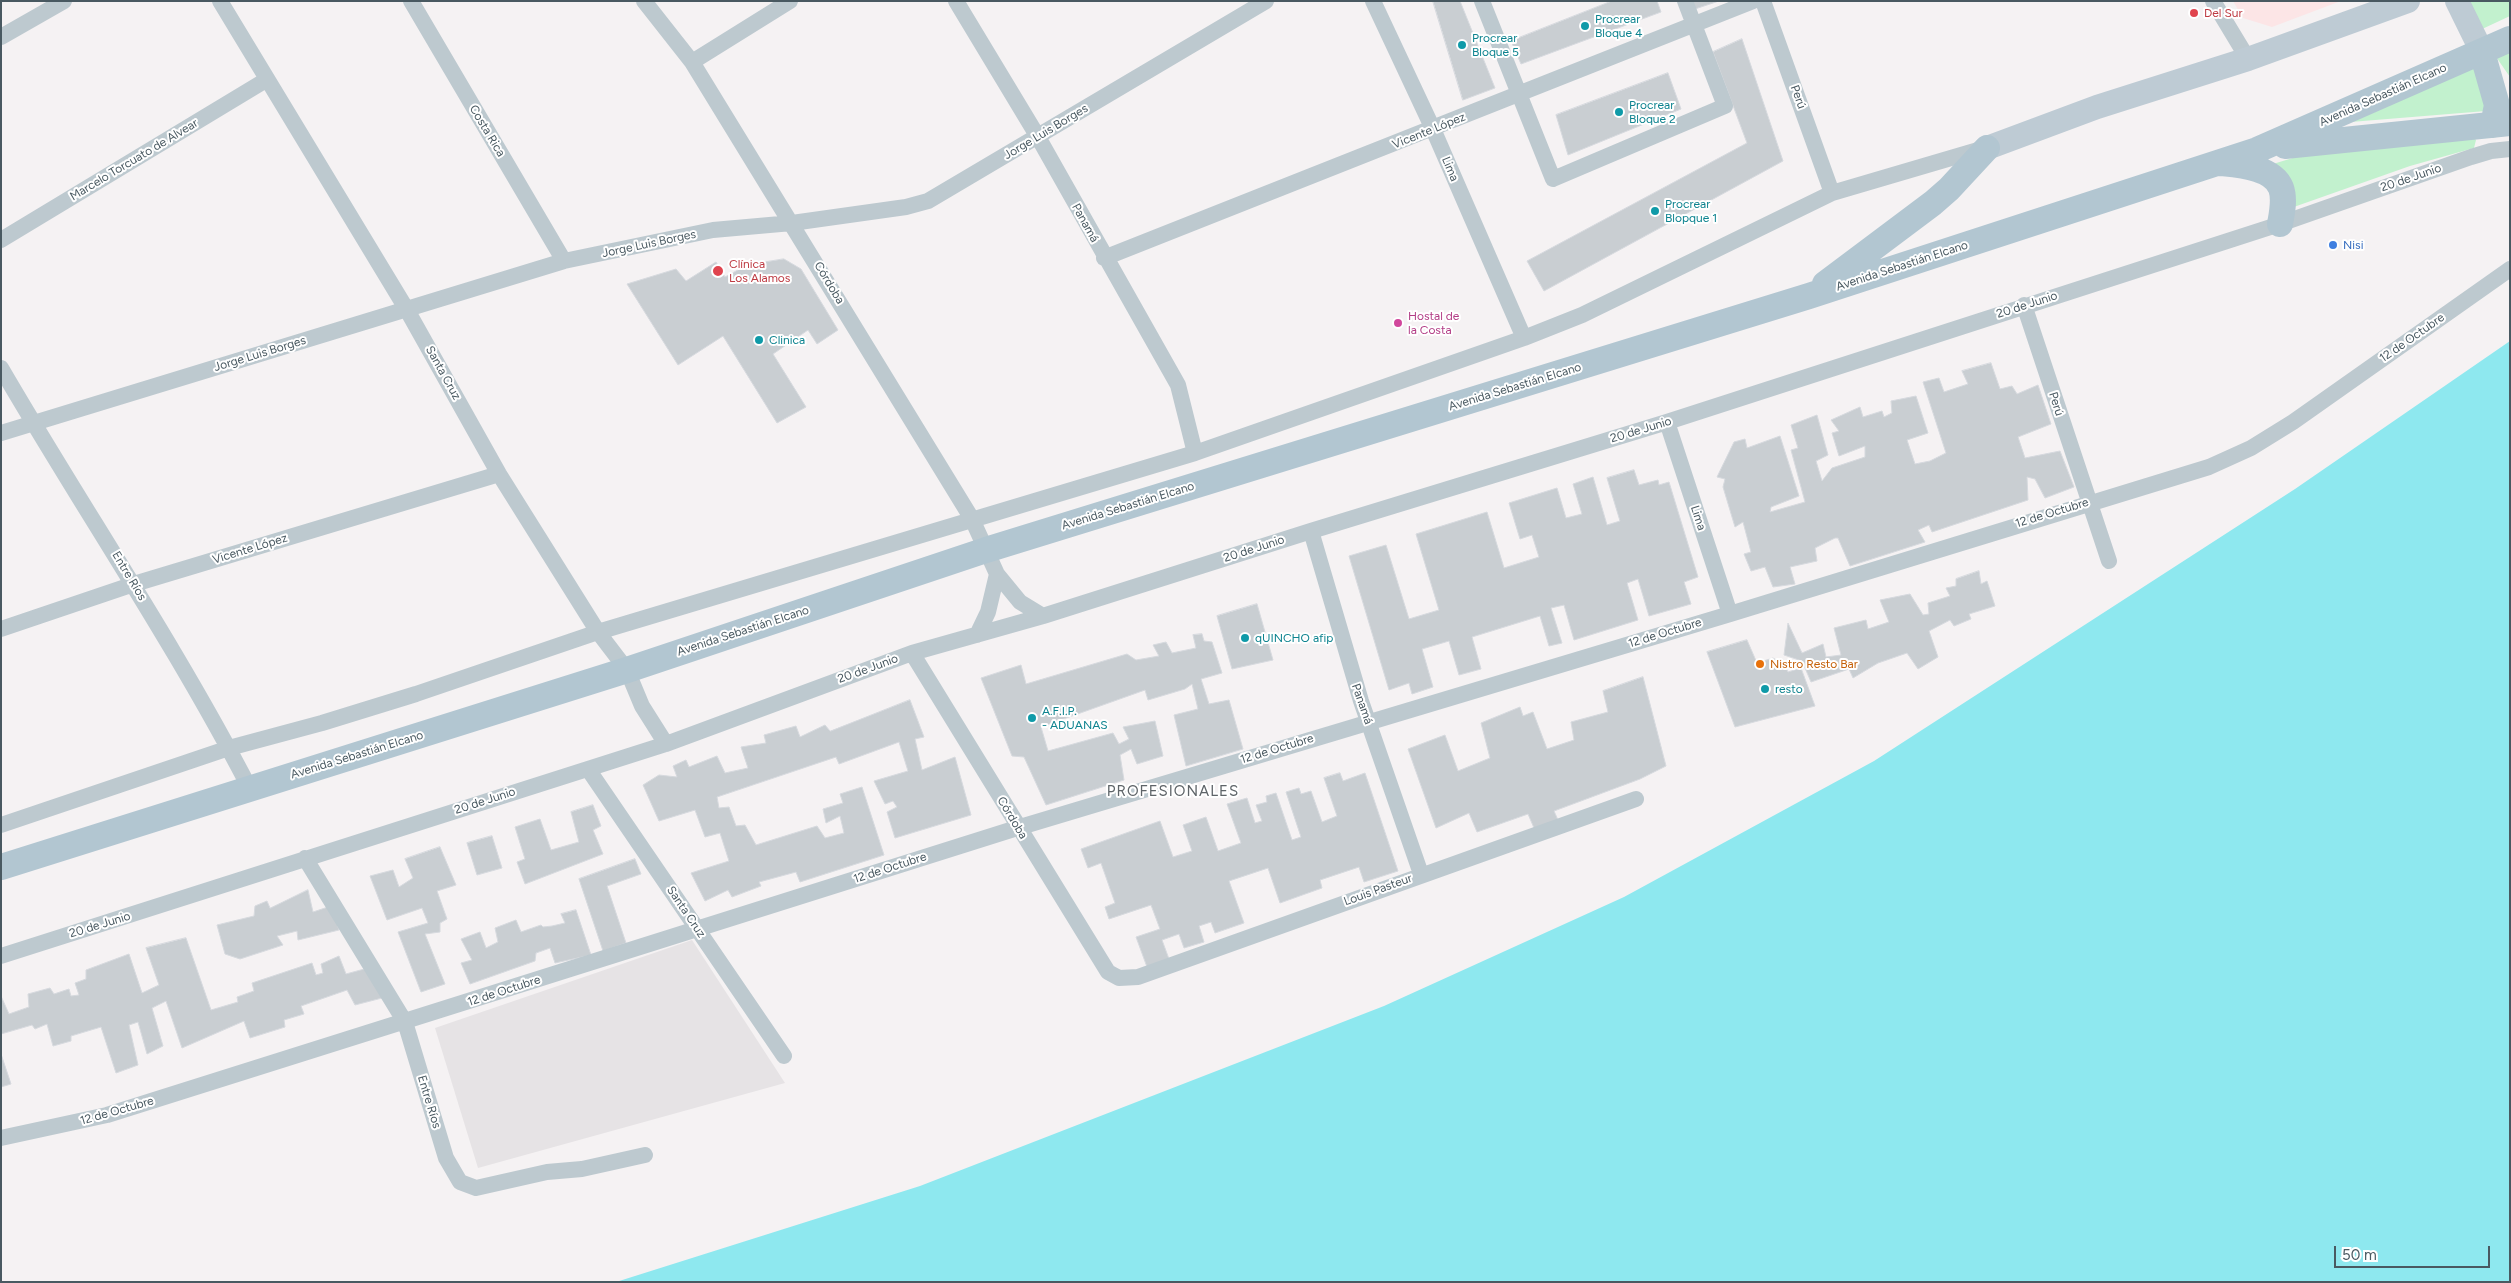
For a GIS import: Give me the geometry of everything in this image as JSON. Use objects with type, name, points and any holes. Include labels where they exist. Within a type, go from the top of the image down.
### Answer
[{"type":"main road","name":"Avenida Sebastián Elcano","points":[[1,867],[627,670],[986,550],[1809,296],[2257,150],[2510,39]]},
{"type":"main road","points":[[2482,52],[2510,87]]},
{"type":"main road","points":[[2482,52],[2501,124]]},
{"type":"main road","name":"Avenida Sebastián Elcano","points":[[2257,150],[2501,124]]},
{"type":"main road","points":[[1809,296],[1933,203],[1949,189],[1987,148]]},
{"type":"main road","points":[[2217,163],[2241,165],[2274,177],[2281,188],[2283,207],[2280,224]]},
{"type":"street","points":[[1,37],[64,1]]},
{"type":"street","name":"Santa Cruz","points":[[220,1],[266,80],[407,310],[499,474],[598,632],[627,670],[642,706],[666,744]]},
{"type":"street","name":"Costa Rica","points":[[411,1],[564,261]]},
{"type":"street","name":"Córdoba","points":[[644,1],[692,62],[792,223],[972,520],[997,574],[1020,602],[1043,616]]},
{"type":"street","points":[[692,62],[790,1]]},
{"type":"street","name":"Panamá","points":[[956,1],[1038,137],[1104,258],[1178,385],[1195,453]]},
{"type":"street","name":"Jorge Luis Borges","points":[[1,433],[564,261],[713,230],[792,223],[906,208],[928,201],[1266,1]]},
{"type":"street","name":"Lima","points":[[1373,1],[1433,129],[1524,338]]},
{"type":"street","points":[[1482,1],[1553,179],[1725,106],[1685,1]]},
{"type":"street","name":"Vicente López","points":[[1104,258],[1753,1]]},
{"type":"street","name":"Perú","points":[[1763,1],[1832,193]]},
{"type":"street","points":[[2213,1],[2248,59]]},
{"type":"street","points":[[1,825],[229,748],[322,723],[416,694],[598,632],[1195,453],[1524,338],[1582,315],[1832,193],[1987,148],[2097,107],[2248,59],[2408,1]]},
{"type":"street","points":[[2457,1],[2482,52]]},
{"type":"street","name":"Marcelo Torcuato de Alvear","points":[[1,240],[266,80]]},
{"type":"street","points":[[2491,151],[2501,124]]},
{"type":"street","name":"20 de Junio","points":[[1,956],[666,744],[912,653],[1043,616],[1311,531],[1667,422],[2024,305],[2280,224],[2491,151],[2510,149]]},
{"type":"street","name":"12 de Octubre","points":[[1,1138],[60,1127],[107,1115],[1017,828],[1730,614],[2089,502],[2209,467],[2251,448],[2293,422],[2510,269]]},
{"type":"street","name":"Perú","points":[[2024,305],[2089,502]]},
{"type":"street","name":"Entre Ríos","points":[[1,368],[33,423],[134,584],[229,748],[250,789]]},
{"type":"street","name":"Lima","points":[[1667,422],[1730,614]]},
{"type":"street","name":"Vicente López","points":[[1,629],[134,584],[499,474]]},
{"type":"street","points":[[2089,502],[2109,561]]},
{"type":"street","name":"Panamá","points":[[1311,531],[1368,722],[1422,874]]},
{"type":"street","points":[[977,635],[988,612],[997,574]]},
{"type":"street","name":"Córdoba","points":[[912,653],[1017,828],[1108,972],[1119,978]]},
{"type":"street","name":"Santa Cruz","points":[[588,768],[784,1056]]},
{"type":"street","name":"Louis Pasteur","points":[[1119,978],[1138,977],[1636,799]]},
{"type":"street","name":"Entre Ríos","points":[[305,858],[405,1022],[446,1158],[460,1182],[476,1188],[547,1172],[582,1169],[645,1156]]},
{"type":"shaded area","points":[[2233,1],[2341,1],[2272,27],[2243,18]]},
{"type":"shaded area","points":[[692,940],[785,1083],[478,1168],[435,1028]]},
{"type":"green space","points":[[2468,1],[2510,1],[2510,16],[2480,30]]},
{"type":"green space","points":[[2510,47],[2510,77],[2494,54]]},
{"type":"green space","points":[[2479,62],[2486,111],[2326,124]]},
{"type":"green space","points":[[2472,136],[2476,140],[2474,148],[2410,166],[2291,208],[2273,164],[2309,153]]},
{"type":"water","points":[[2510,341],[2510,1282],[616,1282],[920,1186],[1384,1006],[1624,897],[1874,761],[2295,489]]},
{"type":"building","name":"Procrear Bloque 5","points":[[1433,1],[1460,1],[1495,88],[1463,100]]},
{"type":"building","name":"Procrear Bloque 4","points":[[1612,1],[1657,1],[1661,12],[1521,64],[1511,41]]},
{"type":"building","points":[[1692,1],[1719,1],[1695,9]]},
{"type":"building","name":"Procrear Blopque 1","points":[[1742,39],[1783,161],[1544,291],[1527,261],[1747,143],[1713,52]]},
{"type":"building","name":"Procrear Bloque 2","points":[[1668,73],[1681,109],[1568,155],[1556,115]]},
{"type":"building","name":"Clinica","points":[[784,259],[801,269],[838,330],[817,344],[808,330],[773,354],[806,407],[777,423],[723,336],[678,365],[627,284],[676,269],[686,281],[716,262],[725,277],[747,265]]},
{"type":"building","points":[[1991,363],[2000,389],[2012,386],[2017,394],[2038,385],[2051,424],[2018,437],[2025,458],[2060,451],[2074,487],[2045,498],[2035,479],[2027,477],[2028,500],[1932,532],[1929,525],[1918,530],[1925,542],[1850,566],[1838,538],[1835,538],[1815,548],[1817,561],[1790,567],[1795,584],[1773,587],[1765,567],[1751,571],[1744,554],[1751,552],[1743,522],[1735,527],[1723,487],[1725,479],[1717,477],[1734,442],[1745,439],[1747,448],[1780,436],[1799,496],[1771,507],[1770,512],[1805,502],[1791,450],[1798,448],[1791,425],[1817,415],[1828,455],[1816,461],[1822,481],[1832,468],[1865,457],[1865,446],[1839,456],[1832,433],[1839,431],[1831,420],[1860,407],[1863,417],[1882,411],[1884,417],[1892,413],[1891,401],[1916,396],[1928,433],[1907,440],[1915,464],[1930,461],[1946,453],[1923,382],[1939,378],[1944,392],[1968,384],[1962,371]]},
{"type":"building","points":[[1634,470],[1639,485],[1658,480],[1659,485],[1669,482],[1698,577],[1684,582],[1691,604],[1649,616],[1638,579],[1627,583],[1638,620],[1574,640],[1564,605],[1551,608],[1562,643],[1549,646],[1540,616],[1472,637],[1481,669],[1459,675],[1449,641],[1422,649],[1433,687],[1412,694],[1409,683],[1389,690],[1349,556],[1386,545],[1409,619],[1439,610],[1416,534],[1487,512],[1504,568],[1539,557],[1532,535],[1520,539],[1509,503],[1557,488],[1566,518],[1582,514],[1573,484],[1593,477],[1607,525],[1620,521],[1607,478]]},
{"type":"building","points":[[1979,571],[1981,584],[1987,581],[1995,606],[1969,614],[1971,619],[1954,626],[1950,620],[1929,631],[1938,657],[1918,669],[1907,653],[1878,663],[1853,678],[1849,669],[1811,682],[1802,661],[1784,655],[1788,623],[1802,653],[1823,644],[1826,657],[1841,655],[1834,628],[1866,620],[1868,629],[1889,622],[1880,600],[1910,594],[1923,615],[1929,614],[1928,603],[1950,596],[1946,588],[1956,586],[1956,579]]},
{"type":"building","name":"qUINCHO afip","points":[[1257,604],[1273,660],[1232,669],[1217,616]]},
{"type":"building","name":"A.F.I.P. - ADUANAS","points":[[1202,634],[1204,641],[1212,642],[1222,673],[1201,679],[1209,704],[1229,700],[1243,749],[1186,766],[1174,715],[1198,709],[1192,684],[1185,689],[1148,700],[1145,690],[1041,727],[1048,751],[1113,733],[1119,744],[1129,739],[1123,727],[1155,721],[1163,756],[1137,764],[1131,749],[1120,755],[1124,780],[1046,805],[1024,757],[1012,756],[981,678],[1021,665],[1026,684],[1127,654],[1136,660],[1159,656],[1153,645],[1166,642],[1172,653],[1196,648],[1193,635]]},
{"type":"building","name":"resto","points":[[1747,640],[1757,663],[1773,658],[1784,664],[1788,672],[1801,668],[1815,706],[1735,727],[1707,652]]},
{"type":"building","points":[[1643,677],[1666,766],[1640,779],[1554,811],[1558,820],[1534,828],[1528,814],[1477,832],[1469,813],[1436,828],[1408,749],[1445,735],[1458,771],[1490,758],[1481,723],[1520,707],[1523,716],[1533,712],[1547,749],[1574,740],[1571,722],[1608,712],[1603,691]]},
{"type":"building","points":[[910,700],[924,737],[915,739],[922,770],[955,757],[971,815],[895,838],[887,812],[897,807],[893,801],[885,804],[874,781],[908,771],[899,742],[839,764],[836,757],[717,797],[719,808],[729,807],[736,826],[745,825],[756,845],[817,826],[825,838],[844,833],[840,816],[826,823],[823,809],[843,803],[840,794],[862,787],[884,855],[800,882],[796,872],[759,882],[761,886],[732,897],[728,890],[705,901],[691,873],[729,861],[720,833],[705,837],[695,810],[659,821],[643,785],[659,775],[677,777],[673,766],[686,760],[689,767],[717,756],[725,773],[748,768],[741,747],[766,743],[764,735],[796,726],[800,737],[825,725],[830,731]]},
{"type":"building","points":[[1340,773],[1343,781],[1365,773],[1398,871],[1364,882],[1359,867],[1320,880],[1322,888],[1280,903],[1268,868],[1229,881],[1244,923],[1215,933],[1211,922],[1199,926],[1204,942],[1184,948],[1179,934],[1162,940],[1169,959],[1147,967],[1136,937],[1160,929],[1151,905],[1109,919],[1105,907],[1115,903],[1101,863],[1088,868],[1081,849],[1160,821],[1173,857],[1192,851],[1183,825],[1206,817],[1218,851],[1241,843],[1227,804],[1247,798],[1255,823],[1262,821],[1256,805],[1267,802],[1266,796],[1276,793],[1292,840],[1301,837],[1286,792],[1299,788],[1301,794],[1311,791],[1322,822],[1337,816],[1324,778]]},
{"type":"building","points":[[593,805],[601,826],[593,830],[603,854],[525,884],[517,862],[525,859],[515,827],[540,819],[551,850],[579,842],[571,812]]},
{"type":"building","points":[[492,836],[502,868],[477,875],[467,843]]},
{"type":"building","points":[[440,847],[456,885],[437,891],[447,919],[440,923],[440,932],[425,934],[445,984],[421,992],[398,932],[428,923],[422,908],[387,920],[370,876],[393,870],[399,887],[413,878],[405,859]]},
{"type":"building","points":[[635,859],[641,874],[607,886],[626,943],[603,951],[579,879]]},
{"type":"building","points":[[308,890],[313,912],[331,906],[339,930],[298,940],[297,931],[277,936],[283,945],[240,959],[225,954],[217,925],[254,916],[255,906],[267,901],[270,908]]},
{"type":"building","points":[[576,910],[591,955],[555,963],[550,948],[536,953],[535,961],[470,984],[461,963],[472,960],[461,939],[480,932],[486,948],[498,942],[495,928],[516,920],[521,932],[541,925],[543,927],[552,926],[565,923],[561,914]]},
{"type":"building","points":[[186,938],[211,1010],[238,1002],[237,997],[254,991],[252,983],[312,963],[316,975],[323,973],[321,964],[339,956],[346,974],[368,968],[382,998],[355,1005],[347,990],[301,1006],[304,1014],[284,1020],[285,1027],[250,1038],[244,1021],[182,1048],[166,1001],[152,1008],[163,1046],[147,1054],[138,1022],[129,1025],[138,1065],[116,1073],[101,1027],[71,1036],[71,1041],[53,1046],[47,1024],[35,1029],[32,1025],[1,1034],[1,996],[9,1014],[29,1007],[28,994],[50,988],[54,994],[69,989],[71,996],[79,995],[75,983],[86,979],[86,970],[129,954],[142,993],[159,985],[146,948]]},
{"type":"building","points":[[1,1054],[11,1084],[1,1087]]},
{"type":"place","name":"Del Sur","points":[[2194,13]]},
{"type":"place","name":"Procrear Bloque 4","points":[[1585,26]]},
{"type":"place","name":"Procrear Bloque 5","points":[[1462,45]]},
{"type":"place","name":"Procrear Bloque 2","points":[[1619,112]]},
{"type":"place","name":"Procrear Blopque 1","points":[[1655,211]]},
{"type":"place","name":"Nisi","points":[[2333,245]]},
{"type":"place","name":"Clínica Los Alamos","points":[[718,271]]},
{"type":"place","name":"Hostal de la Costa","points":[[1398,323]]},
{"type":"place","name":"Clinica","points":[[759,340]]},
{"type":"place","name":"qUINCHO afip","points":[[1245,638]]},
{"type":"place","name":"Nistro Resto Bar","points":[[1760,664]]},
{"type":"place","name":"resto","points":[[1765,689]]},
{"type":"place","name":"A.F.I.P. - ADUANAS","points":[[1032,718]]},
{"type":"district","name":"PROFESIONALES","points":[[1173,792]]}]
